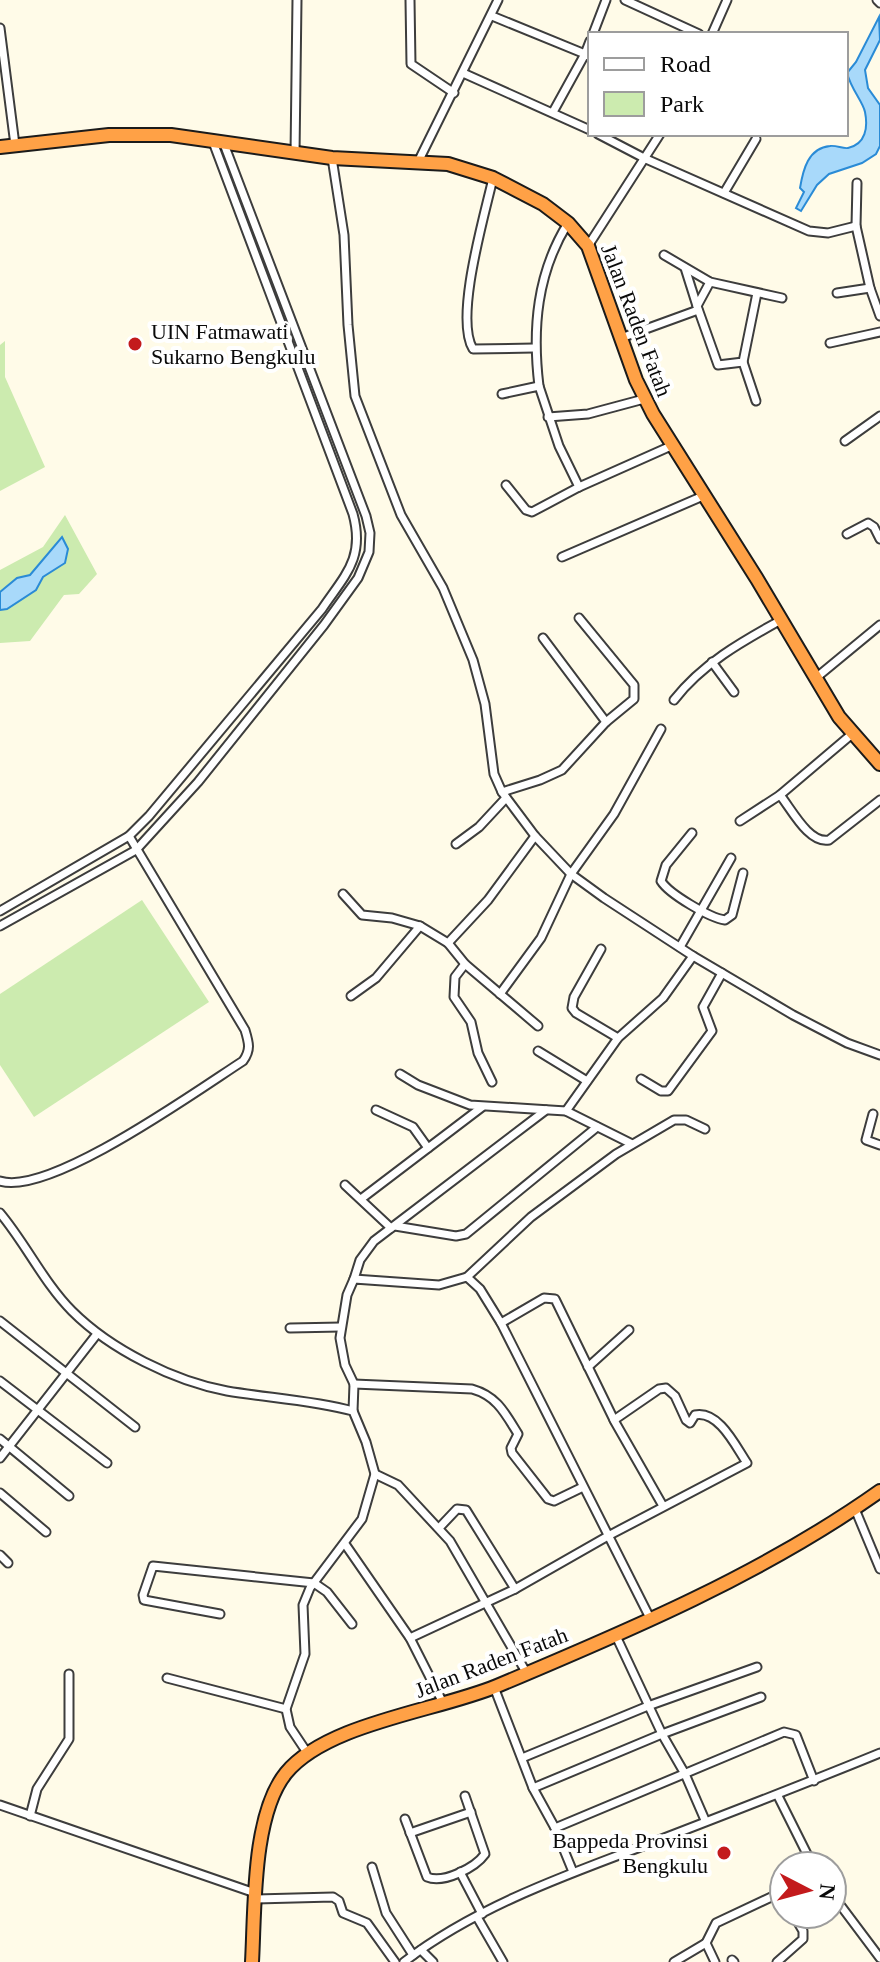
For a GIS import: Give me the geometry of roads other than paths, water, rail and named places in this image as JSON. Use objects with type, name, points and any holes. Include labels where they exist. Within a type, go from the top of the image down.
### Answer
[{"type":"highway","name":"Jalan Raden Fatah","points":[[0,147],[133,134],[171,135],[332,158],[448,164],[493,178],[524,193],[568,223],[588,246],[644,399],[671,446],[817,677],[824,693],[852,734],[880,764]]},
{"type":"highway","name":"Jalan Raden Fatah","points":[[252,1962],[256,1897],[267,1810],[285,1774],[308,1754],[348,1734],[494,1687],[651,1620],[771,1558],[880,1491]]},
{"type":"street","points":[[295,154],[297,0]]},
{"type":"street","points":[[410,0],[411,64],[454,93]]},
{"type":"street","points":[[418,162],[498,0]]},
{"type":"street","points":[[594,32],[606,0]]},
{"type":"street","points":[[625,0],[695,32]]},
{"type":"street","points":[[713,32],[727,0]]},
{"type":"street","points":[[492,16],[588,55],[553,112]]},
{"type":"street","points":[[0,28],[15,145]]},
{"type":"street","points":[[463,73],[588,129]]},
{"type":"street","points":[[602,136],[646,159],[816,233],[856,226]]},
{"type":"street","points":[[588,246],[659,136]]},
{"type":"street","points":[[724,193],[756,139]]},
{"type":"street","points":[[0,926],[136,850],[198,782],[324,625],[358,578],[369,552],[370,533],[366,516],[242,190],[218,143]]},
{"type":"street","points":[[0,911],[129,836],[189,771],[322,609],[347,572],[358,548],[353,514],[232,193],[218,143]]},
{"type":"street","points":[[332,158],[344,235],[355,396],[401,515],[443,588],[473,660],[485,704],[494,774],[504,795],[535,836],[571,874],[693,956],[793,1015],[847,1043],[880,1055]]},
{"type":"street","points":[[493,178],[472,273],[469,339],[473,349],[534,348]]},
{"type":"street","points":[[857,183],[856,226],[870,288],[880,316]]},
{"type":"street","points":[[232,193],[242,190]]},
{"type":"street","points":[[568,223],[554,249],[538,301],[534,348],[539,386],[548,417],[579,487]]},
{"type":"street","points":[[664,255],[710,282],[782,298]]},
{"type":"street","points":[[685,268],[717,364],[743,362]]},
{"type":"street","points":[[620,338],[697,308],[710,282]]},
{"type":"street","points":[[837,293],[870,288]]},
{"type":"street","points":[[756,401],[743,362],[757,293]]},
{"type":"street","points":[[830,343],[880,332]]},
{"type":"street","points":[[502,394],[539,386]]},
{"type":"street","points":[[548,417],[588,414],[644,399]]},
{"type":"street","points":[[845,441],[880,416]]},
{"type":"street","points":[[506,485],[530,512],[671,446]]},
{"type":"street","points":[[562,557],[703,496]]},
{"type":"street","points":[[847,534],[868,523],[880,539]]},
{"type":"street","points":[[456,844],[479,827],[504,795],[562,770],[606,722],[634,699],[634,685],[579,618]]},
{"type":"street","points":[[674,700],[712,662],[781,620]]},
{"type":"street","points":[[817,677],[880,625]]},
{"type":"street","points":[[543,638],[606,722]]},
{"type":"street","points":[[712,662],[734,692]]},
{"type":"street","points":[[500,994],[541,938],[571,874],[620,804],[661,729]]},
{"type":"street","points":[[740,821],[780,795],[852,734]]},
{"type":"street","points":[[780,795],[814,838],[823,842],[880,800]]},
{"type":"street","points":[[692,833],[666,865],[661,881],[665,887],[720,920],[729,919],[743,873]]},
{"type":"street","points":[[0,1181],[23,1183],[65,1168],[150,1122],[248,1055],[250,1049],[245,1030],[129,836]]},
{"type":"street","points":[[448,943],[488,900],[535,836]]},
{"type":"street","points":[[680,947],[731,858]]},
{"type":"street","points":[[343,894],[367,917],[392,918],[420,926],[448,943],[465,964],[538,1026]]},
{"type":"street","points":[[351,996],[376,978],[420,926]]},
{"type":"street","points":[[601,949],[574,997],[572,1008],[618,1038]]},
{"type":"street","points":[[566,1111],[618,1038],[663,998],[693,956]]},
{"type":"street","points":[[465,964],[455,977],[454,997],[471,1022],[478,1053],[492,1082]]},
{"type":"street","points":[[641,1079],[657,1090],[668,1091],[699,1052],[712,1031],[703,1007],[722,973]]},
{"type":"street","points":[[538,1051],[587,1081]]},
{"type":"street","points":[[400,1074],[452,1100],[482,1107],[566,1111],[632,1144]]},
{"type":"street","points":[[361,1199],[482,1107]]},
{"type":"street","points":[[376,1110],[413,1127],[428,1148]]},
{"type":"street","points":[[308,1754],[290,1727],[286,1709],[303,1664],[303,1605],[314,1583],[345,1544],[367,1509],[375,1474],[353,1411],[354,1384],[345,1365],[341,1327],[347,1295],[360,1260],[369,1246],[546,1110]]},
{"type":"street","points":[[873,1114],[866,1140],[880,1145]]},
{"type":"street","points":[[354,1279],[439,1285],[467,1277],[531,1217],[632,1144],[674,1120],[686,1120],[705,1129]]},
{"type":"street","points":[[345,1185],[393,1227],[456,1236],[466,1234],[597,1127]]},
{"type":"street","points":[[0,1213],[30,1251],[57,1295],[97,1334],[196,1384],[353,1411]]},
{"type":"street","points":[[467,1277],[480,1289],[501,1323],[651,1620]]},
{"type":"street","points":[[501,1323],[544,1298],[555,1299],[614,1420],[663,1506]]},
{"type":"street","points":[[0,1321],[135,1427]]},
{"type":"street","points":[[290,1328],[341,1327]]},
{"type":"street","points":[[588,1367],[629,1330]]},
{"type":"street","points":[[0,1458],[97,1334]]},
{"type":"street","points":[[0,1381],[107,1463]]},
{"type":"street","points":[[354,1384],[422,1385],[472,1389],[488,1394],[518,1434],[511,1448],[512,1453],[548,1499],[554,1501],[583,1487]]},
{"type":"street","points":[[410,1638],[515,1589],[747,1463],[723,1428],[712,1418],[703,1414],[695,1415],[690,1423],[686,1420],[675,1396],[666,1388],[659,1389],[614,1420]]},
{"type":"street","points":[[0,1439],[69,1496]]},
{"type":"street","points":[[375,1474],[398,1485],[439,1528],[463,1560],[526,1672]]},
{"type":"street","points":[[0,1493],[46,1532]]},
{"type":"street","points":[[439,1528],[457,1509],[466,1510],[515,1589]]},
{"type":"street","points":[[855,1509],[880,1569]]},
{"type":"street","points":[[345,1544],[410,1638],[443,1703]]},
{"type":"street","points":[[0,1555],[8,1563]]},
{"type":"street","points":[[220,1614],[144,1600],[153,1566],[314,1583],[327,1592],[352,1624]]},
{"type":"street","points":[[616,1636],[705,1820]]},
{"type":"street","points":[[522,1758],[648,1706],[757,1667]]},
{"type":"street","points":[[30,1816],[37,1789],[69,1739],[69,1674]]},
{"type":"street","points":[[167,1678],[286,1709]]},
{"type":"street","points":[[494,1687],[533,1788],[555,1828],[573,1872]]},
{"type":"street","points":[[533,1788],[761,1697]]},
{"type":"street","points":[[555,1828],[789,1731],[796,1735],[814,1781]]},
{"type":"street","points":[[404,1962],[479,1916],[573,1872],[705,1820],[778,1796],[880,1753]]},
{"type":"street","points":[[405,1819],[427,1877],[439,1880],[460,1872],[484,1856],[485,1847],[465,1796]]},
{"type":"street","points":[[778,1796],[805,1850]]},
{"type":"street","points":[[0,1805],[256,1897],[333,1897],[339,1901],[343,1913],[370,1926],[395,1962]]},
{"type":"street","points":[[410,1833],[471,1812]]},
{"type":"street","points":[[372,1867],[386,1913],[417,1952],[433,1962]]},
{"type":"street","points":[[460,1872],[503,1962]]},
{"type":"street","points":[[674,1962],[706,1943],[716,1923],[768,1900]]},
{"type":"street","points":[[848,1915],[880,1958]]},
{"type":"street","points":[[777,1962],[803,1939],[802,1930]]},
{"type":"street","points":[[706,1943],[715,1962]]},
{"type":"water","points":[[879,17],[880,40],[865,70],[868,88],[880,105],[880,146],[876,154],[862,163],[829,174],[817,185],[801,211],[796,208],[804,192],[800,188],[801,181],[812,155],[832,146],[854,146],[864,134],[865,112],[848,76]]},
{"type":"water","points":[[62,537],[68,549],[65,563],[43,577],[36,590],[7,609],[0,610],[0,592],[17,578],[30,575]]},
{"type":"place","name":"UIN Fatmawati Sukarno Bengkulu","points":[[135,344]]},
{"type":"place","name":"Bappeda Provinsi Bengkulu","points":[[724,1853]]}]
